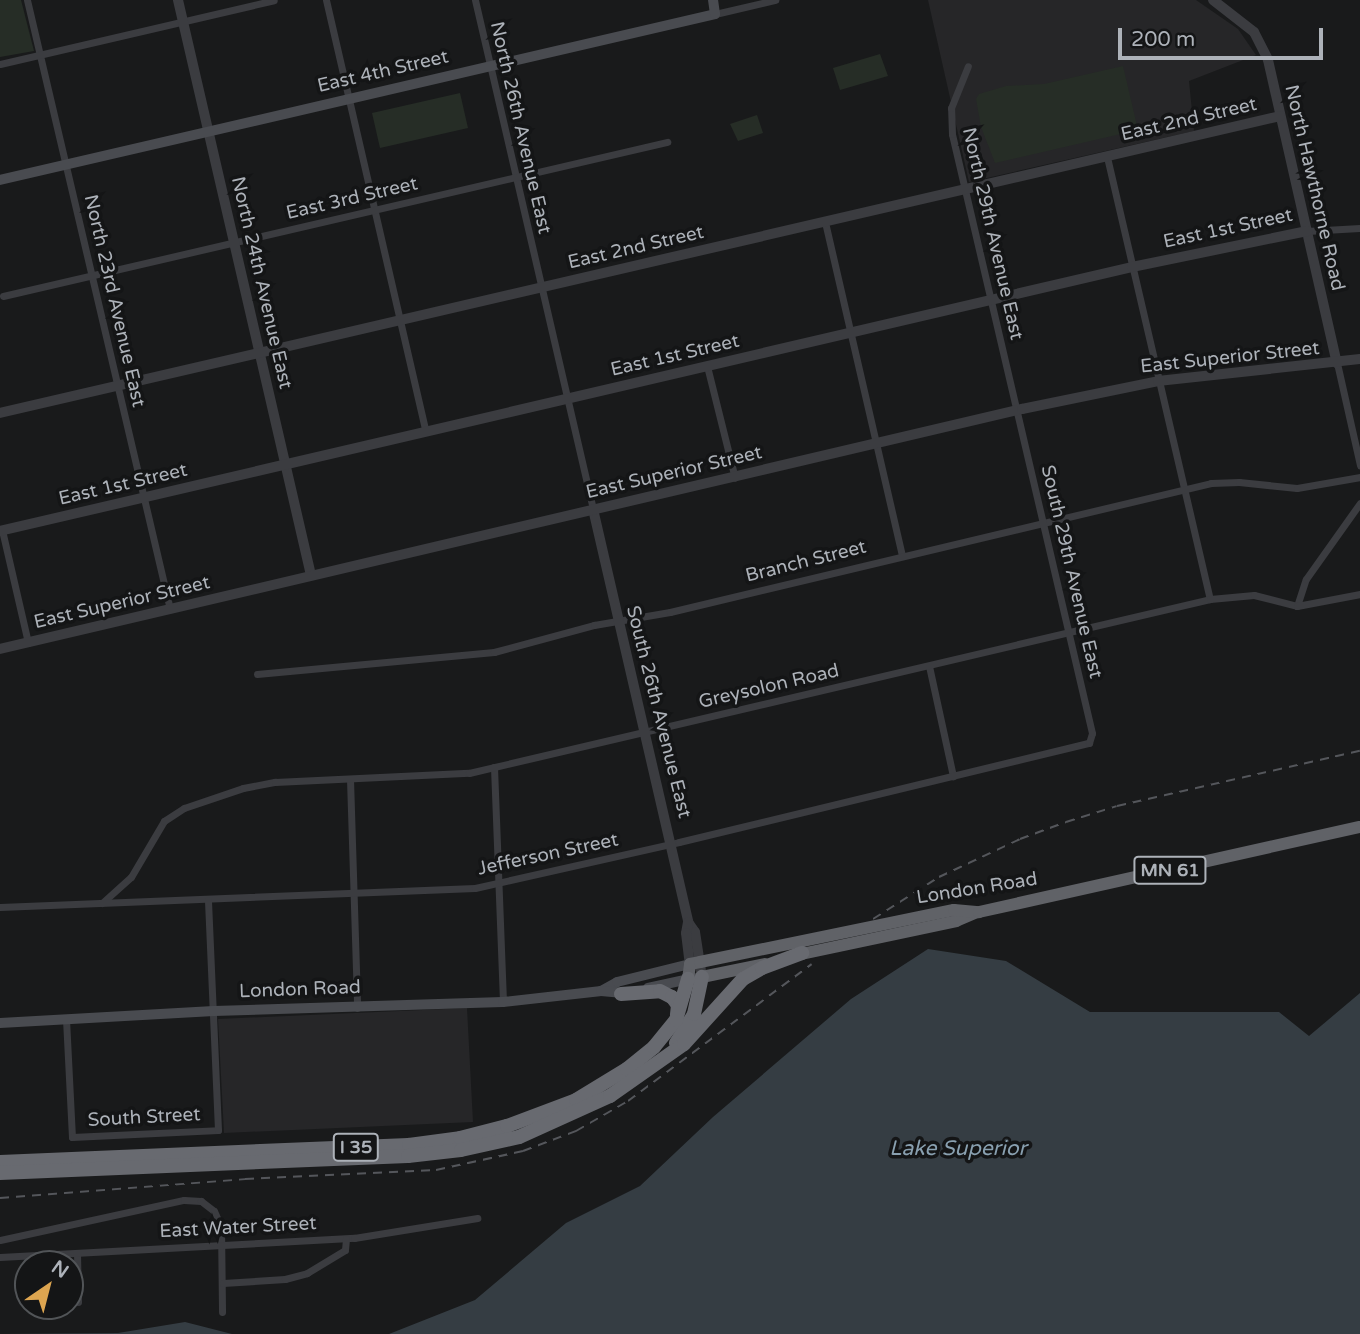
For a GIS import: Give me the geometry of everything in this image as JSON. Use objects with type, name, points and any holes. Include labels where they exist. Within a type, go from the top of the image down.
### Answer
[{"type":"highway","name":"London Road","points":[[695,963],[954,910],[979,912],[1360,827]]},
{"type":"highway","name":"MN 61","points":[[802,953],[956,921],[979,912]]},
{"type":"highway","name":"London Road","points":[[695,978],[802,953]]},
{"type":"highway","points":[[658,1062],[704,1026],[743,979],[762,968],[802,953]]},
{"type":"highway","points":[[695,963],[695,978]]},
{"type":"highway","name":"I 35","points":[[0,1162],[409,1145],[460,1138],[507,1126],[576,1100],[627,1069],[654,1047],[676,1020],[695,978]]},
{"type":"highway","name":"I 35","points":[[0,1173],[395,1157],[461,1150],[519,1137],[610,1096],[658,1062],[684,1032],[694,1014],[695,978]]},
{"type":"highway","points":[[621,994],[660,991],[672,997],[678,1005],[676,1020]]},
{"type":"main road","points":[[713,0],[715,14]]},
{"type":"main road","name":"East 4th Street","points":[[0,180],[715,14]]},
{"type":"main road","name":"London Road","points":[[601,991],[617,982],[695,963]]},
{"type":"main road","name":"London Road","points":[[0,1023],[503,1002],[601,991],[621,994],[695,978]]},
{"type":"street","name":"North 23rd Avenue East","points":[[27,0],[170,609]]},
{"type":"street","name":"North 24th Avenue East","points":[[178,0],[311,575]]},
{"type":"street","points":[[0,64],[274,0]]},
{"type":"street","points":[[326,0],[426,432]]},
{"type":"street","name":"North 26th Avenue East","points":[[474,0],[593,509]]},
{"type":"street","name":"East 4th Street","points":[[715,14],[775,0]]},
{"type":"street","name":"North Hawthorne Road","points":[[1213,0],[1245,23],[1260,41],[1268,60],[1337,363]]},
{"type":"street","name":"North 29th Avenue East","points":[[968,66],[950,111],[1017,411]]},
{"type":"street","name":"East 2nd Street","points":[[0,413],[118,388],[1280,117]]},
{"type":"street","name":"East 3rd Street","points":[[3,296],[667,142]]},
{"type":"street","points":[[1107,157],[1210,599]]},
{"type":"street","points":[[825,222],[902,555]]},
{"type":"street","name":"East 1st Street","points":[[1,531],[1132,267],[1307,230],[1360,228]]},
{"type":"street","name":"East Superior Street","points":[[0,649],[1017,411],[1158,381],[1360,359]]},
{"type":"street","points":[[1337,363],[1360,465]]},
{"type":"street","points":[[707,366],[735,478]]},
{"type":"street","name":"South 29th Avenue East","points":[[1017,411],[1092,733],[1090,741]]},
{"type":"street","name":"Branch Street","points":[[257,674],[485,654],[617,620],[670,612],[1184,489],[1227,481],[1310,488],[1360,477]]},
{"type":"street","points":[[1297,606],[1306,579],[1360,503]]},
{"type":"street","name":"South 26th Avenue East","points":[[593,509],[688,922],[695,932],[695,963]]},
{"type":"street","points":[[1,531],[28,643]]},
{"type":"street","name":"Greysolon Road","points":[[102,903],[131,877],[160,826],[178,811],[251,786],[448,775],[494,767],[1210,599],[1254,595],[1297,606],[1360,594]]},
{"type":"street","points":[[929,666],[953,776]]},
{"type":"street","name":"Jefferson Street","points":[[0,907],[475,888],[672,844],[1090,741]]},
{"type":"street","points":[[494,767],[503,1002]]},
{"type":"street","points":[[349,779],[357,1008]]},
{"type":"street","points":[[208,900],[214,1012]]},
{"type":"street","name":"South Street","points":[[66,1019],[72,1137],[218,1130],[214,1012]]},
{"type":"street","points":[[0,1240],[194,1200],[207,1205],[219,1217],[222,1243],[222,1312]]},
{"type":"street","name":"East Water Street","points":[[84,1253],[222,1243],[346,1239],[414,1230],[477,1217]]},
{"type":"street","points":[[223,1283],[285,1279],[307,1273],[345,1250],[346,1239]]},
{"type":"shaded area","points":[[0,0],[21,0],[34,51],[0,57]]},
{"type":"shaded area","points":[[928,0],[1196,0],[1238,29],[1256,55],[1189,81],[1194,131],[969,182]]},
{"type":"shaded area","points":[[880,54],[888,76],[840,90],[833,68]]},
{"type":"shaded area","points":[[1123,66],[1138,130],[995,163],[981,127],[976,99],[979,94],[1006,86],[1044,84]]},
{"type":"shaded area","points":[[460,93],[468,128],[380,148],[372,113]]},
{"type":"shaded area","points":[[757,115],[763,133],[738,141],[730,124]]},
{"type":"shaded area","points":[[467,1008],[473,1122],[224,1133],[218,1019]]},
{"type":"water","name":"Lake Superior","points":[[928,949],[1006,961],[1090,1012],[1279,1012],[1309,1036],[1360,993],[1360,1334],[389,1334],[475,1300],[566,1223],[640,1186],[713,1117],[851,999]]},
{"type":"water","points":[[185,1322],[232,1334],[0,1334],[118,1333]]},
{"type":"railway","points":[[873,919],[939,877],[1020,839],[1066,822],[1117,806],[1360,751]]},
{"type":"railway","points":[[0,1198],[245,1179],[436,1170],[523,1151],[576,1131],[628,1101],[812,964]]}]
